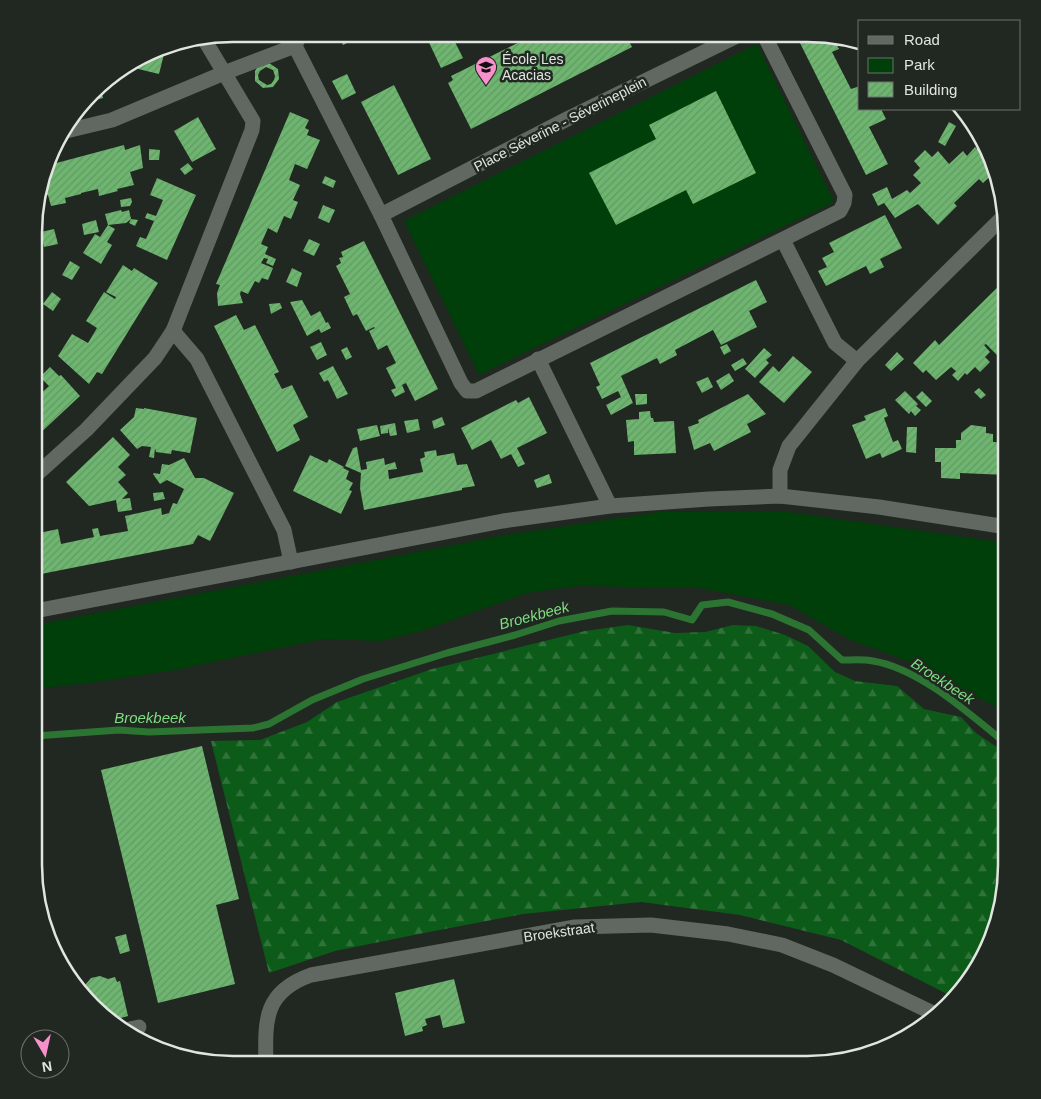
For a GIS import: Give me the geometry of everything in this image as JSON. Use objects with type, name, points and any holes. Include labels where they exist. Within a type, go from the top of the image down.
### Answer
[{"type":"street","points":[[74,129],[112,120],[294,42]]},
{"type":"street","points":[[299,42],[462,383],[467,390],[476,391],[840,211],[845,195],[768,42]]},
{"type":"street","name":"Place Séverine - Séverineplein","points":[[381,215],[569,118],[725,42]]},
{"type":"street","points":[[42,470],[86,430],[156,358],[173,331],[252,130],[253,121],[207,44]]},
{"type":"street","points":[[780,496],[780,470],[789,446],[857,361],[998,222]]},
{"type":"street","points":[[783,240],[835,342],[857,361]]},
{"type":"street","points":[[173,331],[197,359],[284,530],[291,562]]},
{"type":"street","points":[[538,360],[610,506]]},
{"type":"street","points":[[42,610],[503,521],[610,506],[780,496],[879,507],[998,526]]},
{"type":"street","name":"Broekstraat","points":[[266,1056],[265,1026],[275,998],[294,981],[311,975],[575,927],[652,924],[758,939],[782,945],[833,965],[930,1012]]},
{"type":"green space","points":[[757,44],[834,202],[479,375],[404,221]]},
{"type":"green space","points":[[781,511],[998,542],[998,708],[916,664],[850,640],[789,605],[699,588],[577,586],[527,593],[422,631],[381,641],[323,639],[175,670],[42,688],[42,624],[506,535],[660,512]]},
{"type":"green space","points":[[628,625],[675,633],[705,632],[733,625],[756,626],[785,635],[808,646],[835,672],[855,681],[897,686],[924,709],[961,717],[976,733],[998,747],[998,878],[995,903],[979,950],[966,972],[951,991],[948,994],[841,940],[740,915],[641,902],[523,914],[335,951],[269,973],[211,741],[260,740],[307,722],[337,702],[432,669],[585,631]]},
{"type":"building","points":[[429,42],[455,42],[463,58],[441,68]]},
{"type":"building","points":[[520,42],[630,42],[632,47],[471,129],[448,83],[453,80],[451,76]]},
{"type":"building","points":[[800,42],[837,45],[839,49],[832,52],[851,89],[858,87],[858,110],[882,110],[886,119],[869,127],[888,164],[866,175]]},
{"type":"building","points":[[163,56],[159,74],[137,69]]},
{"type":"building","points":[[269,63],[278,69],[279,79],[273,87],[263,88],[255,81],[255,71],[257,68]],"holes":[[[266,67],[273,70],[275,76],[271,84],[267,85],[259,80],[258,75],[260,71]]]},
{"type":"building","points":[[347,74],[356,93],[342,100],[332,81]]},
{"type":"building","points":[[394,85],[431,159],[398,175],[361,102]]},
{"type":"building","points":[[716,91],[756,173],[693,204],[686,190],[616,225],[589,173],[656,139],[649,125]]},
{"type":"building","points":[[290,112],[309,120],[305,128],[309,130],[307,135],[320,140],[307,169],[295,164],[289,180],[300,185],[293,200],[298,202],[291,219],[284,216],[277,233],[268,228],[261,244],[268,247],[265,254],[276,259],[273,266],[266,263],[268,259],[264,258],[261,263],[273,268],[268,280],[262,278],[259,283],[255,281],[248,294],[241,291],[243,303],[218,306],[217,293],[220,285],[216,284]]},
{"type":"building","points":[[198,117],[216,149],[192,162],[174,131]]},
{"type":"building","points":[[949,122],[956,126],[945,146],[938,142]]},
{"type":"building","points":[[124,145],[125,150],[140,145],[143,168],[130,172],[134,185],[99,196],[98,189],[81,193],[65,198],[66,203],[51,206],[48,195],[46,195],[56,163]]},
{"type":"building","points":[[975,147],[977,149],[978,148],[990,177],[983,183],[979,179],[954,203],[957,206],[938,225],[918,204],[895,218],[884,203],[878,206],[872,194],[887,187],[892,199],[907,190],[910,193],[921,183],[913,175],[920,168],[914,161],[925,150],[932,157],[938,151],[949,164],[963,151],[967,156]]},
{"type":"building","points":[[149,149],[160,150],[159,160],[149,160]]},
{"type":"building","points":[[188,163],[193,169],[185,175],[180,169]]},
{"type":"building","points":[[325,176],[336,181],[333,188],[322,183]]},
{"type":"building","points":[[157,178],[196,195],[167,260],[136,246],[140,237],[146,239],[154,221],[145,218],[147,213],[156,216],[163,200],[150,195]]},
{"type":"building","points":[[131,198],[130,206],[121,207],[120,200]]},
{"type":"building","points":[[323,205],[335,210],[329,223],[318,218]]},
{"type":"building","points":[[129,210],[131,219],[126,223],[108,225],[105,214]]},
{"type":"building","points":[[885,215],[902,248],[880,259],[884,267],[870,274],[866,266],[826,286],[818,271],[827,267],[822,258],[834,252],[829,243]]},
{"type":"building","points":[[131,219],[138,220],[135,226],[129,223]]},
{"type":"building","points":[[96,220],[99,232],[84,235],[82,224]]},
{"type":"building","points":[[108,225],[115,229],[107,242],[112,245],[101,264],[83,253],[95,234],[100,237]]},
{"type":"building","points":[[54,229],[58,244],[44,247],[42,232]]},
{"type":"building","points":[[309,239],[320,244],[314,256],[303,251]]},
{"type":"building","points":[[364,241],[438,389],[415,401],[406,383],[402,385],[405,392],[395,397],[391,390],[396,388],[386,368],[396,363],[387,345],[378,350],[369,331],[375,328],[366,331],[357,314],[353,316],[344,297],[350,294],[336,266],[341,263],[339,258],[343,257],[341,252]]},
{"type":"building","points":[[70,261],[80,267],[72,280],[62,275]]},
{"type":"building","points":[[123,265],[132,271],[134,268],[158,283],[102,374],[97,372],[89,384],[58,356],[72,334],[88,343],[97,328],[86,321],[104,292],[115,299],[116,297],[106,292]]},
{"type":"building","points":[[292,268],[302,273],[297,287],[286,282]]},
{"type":"building","points":[[756,280],[767,302],[749,311],[757,327],[721,345],[713,330],[675,350],[677,355],[660,364],[657,358],[621,376],[633,403],[611,415],[606,405],[621,397],[618,391],[602,399],[596,387],[600,385],[590,363]]},
{"type":"building","points":[[998,287],[998,356],[986,344],[984,345],[990,352],[985,357],[990,362],[980,372],[975,367],[967,375],[965,373],[958,381],[952,375],[956,371],[951,367],[936,380],[926,370],[923,373],[913,363],[935,340],[939,345]]},
{"type":"building","points":[[52,292],[61,299],[53,311],[43,304]]},
{"type":"building","points":[[302,300],[311,316],[320,311],[331,328],[321,333],[319,329],[307,336],[290,302]]},
{"type":"building","points":[[280,303],[282,308],[271,314],[269,304]]},
{"type":"building","points":[[236,315],[244,330],[255,325],[279,372],[274,374],[282,389],[292,385],[308,417],[293,425],[300,440],[277,452],[214,326]]},
{"type":"building","points":[[321,342],[327,355],[317,360],[310,347]]},
{"type":"building","points":[[727,344],[731,351],[724,355],[720,347]]},
{"type":"building","points":[[347,347],[352,357],[346,360],[341,350]]},
{"type":"building","points":[[764,348],[772,355],[766,360],[769,363],[755,378],[745,369]]},
{"type":"building","points":[[897,352],[904,359],[891,371],[885,365]]},
{"type":"building","points":[[793,356],[812,372],[784,403],[759,382],[773,366],[779,372]]},
{"type":"building","points":[[743,358],[747,364],[735,371],[731,365]]},
{"type":"building","points":[[333,366],[348,394],[337,399],[328,380],[324,382],[319,373]]},
{"type":"building","points":[[50,367],[59,376],[61,375],[80,396],[42,431],[42,392],[49,386],[42,379],[42,375]]},
{"type":"building","points":[[729,373],[734,381],[721,390],[716,381]]},
{"type":"building","points":[[708,377],[713,387],[702,393],[696,382]]},
{"type":"building","points":[[979,388],[986,395],[981,399],[974,392]]},
{"type":"building","points":[[905,391],[918,404],[916,406],[921,410],[915,416],[911,411],[909,414],[895,400]]},
{"type":"building","points":[[922,391],[932,401],[926,407],[916,397]]},
{"type":"building","points":[[635,394],[647,394],[647,404],[636,405]]},
{"type":"building","points":[[748,394],[766,414],[747,424],[751,432],[714,451],[710,443],[694,450],[688,427],[699,423],[698,420]]},
{"type":"building","points":[[529,397],[547,433],[517,448],[525,464],[518,467],[511,454],[501,459],[491,440],[472,450],[461,428],[516,400],[518,403]]},
{"type":"building","points":[[136,408],[197,418],[190,453],[172,450],[171,454],[156,452],[155,448],[154,458],[149,457],[151,447],[142,446],[137,449],[120,430],[134,417]]},
{"type":"building","points":[[885,408],[888,416],[884,418],[893,442],[898,440],[902,449],[882,458],[880,453],[866,459],[852,425],[866,420],[864,416]]},
{"type":"building","points":[[650,411],[654,422],[674,421],[676,453],[634,455],[634,441],[628,442],[626,420],[639,419],[639,412]]},
{"type":"building","points":[[442,417],[445,425],[434,429],[432,421]]},
{"type":"building","points":[[418,419],[420,430],[407,433],[404,421]]},
{"type":"building","points":[[395,423],[397,435],[390,436],[388,428],[388,433],[381,434],[380,426]]},
{"type":"building","points":[[377,425],[380,436],[360,441],[357,429]]},
{"type":"building","points":[[971,425],[986,427],[986,433],[993,434],[993,442],[998,442],[998,475],[960,473],[960,479],[941,478],[941,462],[935,462],[935,448],[956,448],[956,440],[961,440],[961,433]]},
{"type":"building","points":[[907,427],[917,427],[916,453],[906,452]]},
{"type":"building","points":[[113,437],[130,455],[118,467],[126,475],[118,482],[128,493],[122,499],[130,498],[132,510],[118,512],[116,500],[89,506],[66,482]]},
{"type":"building","points":[[357,447],[361,470],[367,469],[366,462],[384,458],[385,465],[395,462],[397,469],[388,470],[389,479],[423,472],[420,459],[425,457],[424,452],[436,450],[437,456],[454,453],[457,465],[467,464],[475,486],[364,510],[360,488],[361,473],[345,466],[353,448]]},
{"type":"building","points":[[310,455],[327,463],[329,459],[349,471],[346,479],[353,483],[349,490],[352,491],[341,514],[293,491]]},
{"type":"building","points":[[184,458],[195,478],[204,478],[234,493],[210,541],[198,535],[193,544],[42,574],[42,532],[58,529],[61,544],[94,537],[92,529],[98,528],[100,536],[128,531],[125,516],[161,508],[162,515],[169,513],[173,503],[177,504],[184,489],[167,480],[160,484],[153,474],[160,474],[162,464],[169,465]]},
{"type":"building","points":[[549,474],[552,483],[537,488],[534,480]]},
{"type":"building","points":[[163,492],[165,499],[154,501],[153,493]]},
{"type":"building","points":[[202,746],[239,899],[216,905],[235,984],[158,1003],[101,770]]},
{"type":"building","points":[[126,934],[130,951],[120,954],[115,937]]},
{"type":"building","points":[[100,976],[108,979],[115,977],[117,982],[120,981],[128,1016],[119,1019],[90,991],[85,985],[91,978]]},
{"type":"building","points":[[454,979],[465,1023],[443,1028],[440,1015],[425,1019],[427,1025],[422,1027],[423,1031],[405,1036],[395,993]]},
{"type":"waterway","name":"Broekbeek","points":[[42,736],[119,730],[149,732],[253,728],[269,724],[312,700],[363,679],[559,621],[612,611],[664,612],[692,620],[702,605],[728,602],[772,614],[809,630],[842,660],[873,661],[890,665],[906,672],[940,692],[998,737]]},
{"type":"place","name":"École Les Acacias","points":[[486,86]]}]
